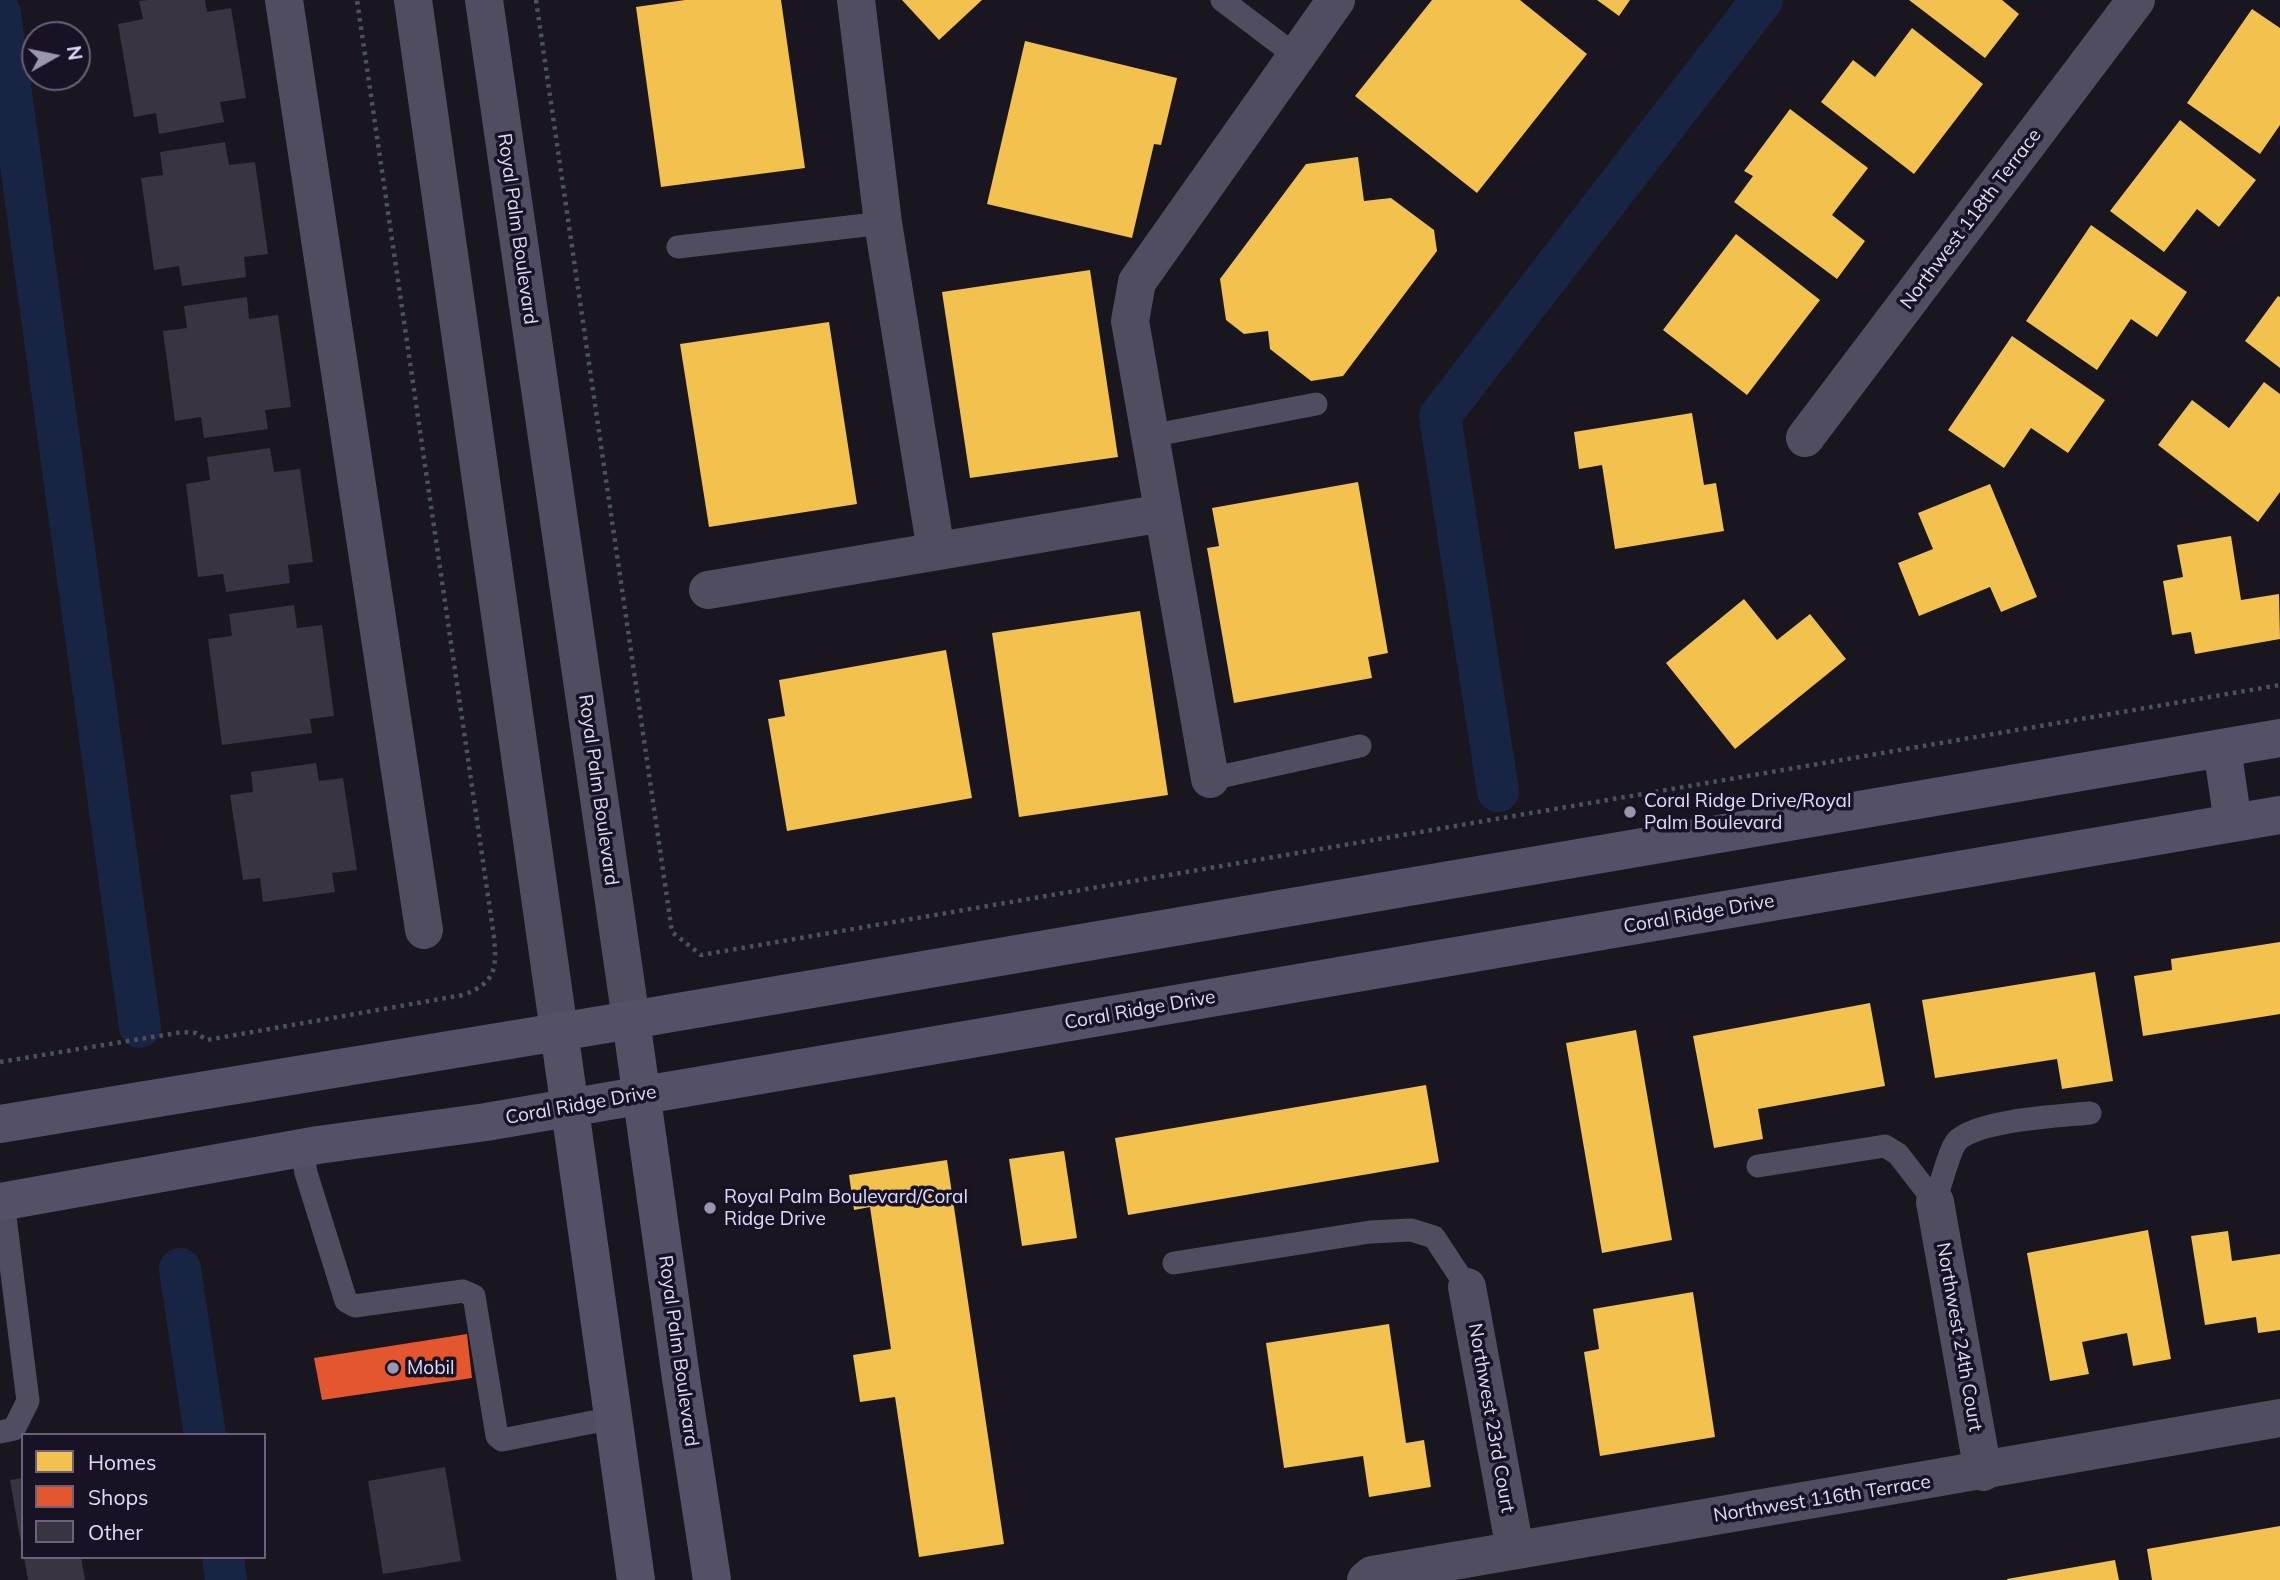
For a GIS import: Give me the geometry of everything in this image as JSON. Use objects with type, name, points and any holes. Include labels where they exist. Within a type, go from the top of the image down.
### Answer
[{"type":"main road","points":[[0,1124],[631,1020],[2280,738]]},
{"type":"main road","points":[[2222,748],[2234,823]]},
{"type":"main road","name":"Coral Ridge Drive","points":[[1,1202],[302,1149],[486,1122],[2280,815]]},
{"type":"main road","name":"Royal Palm Boulevard","points":[[631,1020],[712,1580]]},
{"type":"main road","points":[[559,1031],[636,1580]]},
{"type":"street","points":[[284,0],[424,930]]},
{"type":"street","points":[[413,0],[559,1031]]},
{"type":"street","name":"Royal Palm Boulevard","points":[[484,0],[631,1020]]},
{"type":"street","points":[[856,0],[883,222],[936,551]]},
{"type":"street","points":[[1209,779],[1130,321],[1138,282],[1336,0]]},
{"type":"street","name":"Northwest 118th Terrace","points":[[1805,438],[2136,0]]},
{"type":"street","points":[[708,590],[1163,513]]},
{"type":"street","name":"Northwest 24th Court","points":[[1935,1202],[1983,1472]]},
{"type":"street","name":"Northwest 23rd Court","points":[[1467,1287],[1515,1550]]},
{"type":"street","name":"Northwest 116th Terrace","points":[[1366,1580],[1372,1575],[1983,1472],[2280,1418]]},
{"type":"lane","points":[[1222,0],[1296,56]]},
{"type":"lane","points":[[678,247],[883,222]]},
{"type":"lane","points":[[1150,436],[1317,404]]},
{"type":"lane","points":[[1209,779],[1360,746]]},
{"type":"lane","points":[[1935,1202],[1955,1142],[1969,1132],[1989,1126],[2090,1113]]},
{"type":"lane","points":[[1758,1166],[1885,1146],[1898,1154],[1935,1202]]},
{"type":"lane","points":[[302,1149],[306,1173],[346,1301],[355,1306],[463,1291],[474,1296],[497,1436],[502,1440],[613,1418]]},
{"type":"lane","points":[[0,1432],[14,1429],[28,1401],[10,1345],[1,1202]]},
{"type":"lane","points":[[1174,1263],[1370,1232],[1411,1230],[1434,1237],[1467,1287]]},
{"type":"path","points":[[536,0],[672,932],[701,955],[2280,685]]},
{"type":"building: Homes","points":[[685,0],[781,0],[805,168],[661,187],[636,7]]},
{"type":"building: Homes","points":[[902,0],[982,0],[939,40]]},
{"type":"building: Homes","points":[[1432,0],[1520,0],[1587,54],[1477,193],[1355,96]]},
{"type":"building: Homes","points":[[1597,0],[1630,0],[1619,16]]},
{"type":"building: Homes","points":[[1909,0],[2002,0],[2019,14],[1985,58]]},
{"type":"building: Homes","points":[[2252,9],[2280,28],[2280,125],[2260,154],[2187,103]]},
{"type":"building: Homes","points":[[1912,28],[1983,84],[1914,174],[1821,102],[1853,60],[1875,77]]},
{"type":"building: Homes","points":[[1025,41],[1177,78],[1161,145],[1154,144],[1132,238],[987,204]]},
{"type":"building: Homes","points":[[1790,109],[1868,168],[1832,215],[1865,241],[1837,279],[1734,202],[1753,176],[1744,171]]},
{"type":"building: Homes","points":[[2180,120],[2256,180],[2219,227],[2197,209],[2164,252],[2110,211]]},
{"type":"building: Homes","points":[[1358,157],[1364,201],[1391,198],[1434,230],[1437,251],[1343,376],[1311,381],[1270,349],[1268,331],[1244,334],[1226,320],[1220,279],[1306,164]]},
{"type":"building: Homes","points":[[2091,225],[2187,292],[2157,337],[2131,319],[2097,370],[2026,321]]},
{"type":"building: Homes","points":[[1736,234],[1820,300],[1747,395],[1663,330]]},
{"type":"building: Homes","points":[[1090,270],[1118,457],[970,478],[942,292]]},
{"type":"building: Homes","points":[[2278,296],[2280,297],[2280,368],[2245,341]]},
{"type":"building: Homes","points":[[829,322],[857,504],[709,527],[680,344]]},
{"type":"building: Homes","points":[[2012,336],[2105,400],[2068,453],[2031,428],[2004,468],[1948,430]]},
{"type":"building: Homes","points":[[2264,382],[2280,394],[2280,492],[2258,522],[2158,445],[2192,400],[2229,428]]},
{"type":"building: Homes","points":[[1692,413],[1704,485],[1716,483],[1724,531],[1615,549],[1602,465],[1579,469],[1574,432]]},
{"type":"building: Homes","points":[[1358,482],[1388,653],[1368,657],[1372,678],[1234,703],[1207,548],[1219,546],[1212,508]]},
{"type":"building: Homes","points":[[1990,484],[2037,597],[2001,612],[1990,587],[1919,616],[1898,563],[1933,549],[1918,513]]},
{"type":"building: Homes","points":[[2231,536],[2241,600],[2279,594],[2280,639],[2195,654],[2191,632],[2172,635],[2163,581],[2183,577],[2177,545]]},
{"type":"building: Homes","points":[[1744,599],[1777,640],[1810,614],[1846,659],[1735,749],[1666,663]]},
{"type":"building: Homes","points":[[1140,611],[1168,795],[1019,817],[992,633]]},
{"type":"building: Homes","points":[[946,650],[972,798],[787,831],[768,719],[785,716],[779,680]]},
{"type":"building: Homes","points":[[2280,942],[2280,1014],[2143,1036],[2134,976],[2172,970],[2171,959]]},
{"type":"building: Homes","points":[[2095,972],[2113,1081],[2062,1089],[2057,1059],[1935,1078],[1922,1000]]},
{"type":"building: Homes","points":[[1870,1003],[1885,1086],[1758,1109],[1763,1139],[1714,1148],[1693,1036]]},
{"type":"building: Homes","points":[[1636,1030],[1672,1240],[1602,1253],[1566,1043]]},
{"type":"building: Homes","points":[[1426,1085],[1439,1162],[1128,1215],[1115,1138]]},
{"type":"building: Homes","points":[[1064,1151],[1077,1238],[1022,1246],[1009,1159]]},
{"type":"building: Homes","points":[[947,1160],[1004,1544],[919,1557],[895,1397],[860,1402],[853,1355],[891,1349],[870,1207],[854,1210],[849,1175]]},
{"type":"building: Homes","points":[[2148,1230],[2171,1359],[2133,1366],[2127,1333],[2082,1342],[2089,1374],[2050,1381],[2027,1253]]},
{"type":"building: Homes","points":[[2228,1231],[2232,1261],[2280,1254],[2280,1330],[2258,1333],[2256,1317],[2205,1325],[2191,1236]]},
{"type":"building: Homes","points":[[1693,1292],[1715,1437],[1600,1456],[1584,1352],[1599,1349],[1593,1309]]},
{"type":"building: Homes","points":[[1389,1324],[1406,1443],[1424,1440],[1431,1487],[1369,1497],[1363,1456],[1284,1468],[1266,1343]]},
{"type":"building: Homes","points":[[2280,1526],[2280,1580],[2152,1580],[2147,1549]]},
{"type":"building: Homes","points":[[2115,1560],[2119,1580],[2007,1580],[2007,1579]]},
{"type":"building: Shops","name":"Mobil","points":[[467,1334],[472,1378],[322,1400],[314,1358]]},
{"type":"building: Other","points":[[205,0],[207,12],[231,8],[246,98],[220,102],[224,122],[159,134],[156,113],[134,117],[118,24],[143,19],[139,1]]},
{"type":"building: Other","points":[[225,142],[229,165],[255,162],[268,254],[244,257],[246,277],[182,286],[179,266],[154,270],[141,178],[163,175],[160,152]]},
{"type":"building: Other","points":[[247,297],[249,319],[278,315],[291,407],[265,410],[268,429],[204,438],[201,417],[175,421],[163,331],[187,328],[184,306]]},
{"type":"building: Other","points":[[270,448],[274,472],[300,469],[313,562],[288,565],[290,583],[226,592],[223,574],[198,577],[186,484],[210,480],[207,457]]},
{"type":"building: Other","points":[[294,605],[297,628],[322,625],[334,716],[310,719],[312,733],[222,745],[208,639],[232,636],[229,614]]},
{"type":"building: Other","points":[[316,763],[319,781],[343,778],[357,870],[332,873],[335,892],[263,902],[260,878],[243,880],[230,795],[253,792],[251,772]]},
{"type":"building: Other","points":[[445,1467],[461,1561],[383,1574],[368,1481]]},
{"type":"building: Other","points":[[21,1478],[21,1543],[10,1480]]},
{"type":"building: Other","points":[[24,1559],[81,1559],[85,1580],[28,1580]]},
{"type":"waterway","points":[[1498,791],[1440,416],[1762,0]]},
{"type":"waterway","points":[[0,13],[140,1027]]},
{"type":"waterway","points":[[180,1269],[205,1433]]},
{"type":"waterway","points":[[223,1559],[226,1580]]},
{"type":"place","name":"Coral Ridge Drive/Royal Palm Boulevard","points":[[1630,812]]},
{"type":"place","name":"Royal Palm Boulevard/Coral Ridge Drive","points":[[710,1208]]},
{"type":"place","name":"Mobil","points":[[393,1368]]}]
